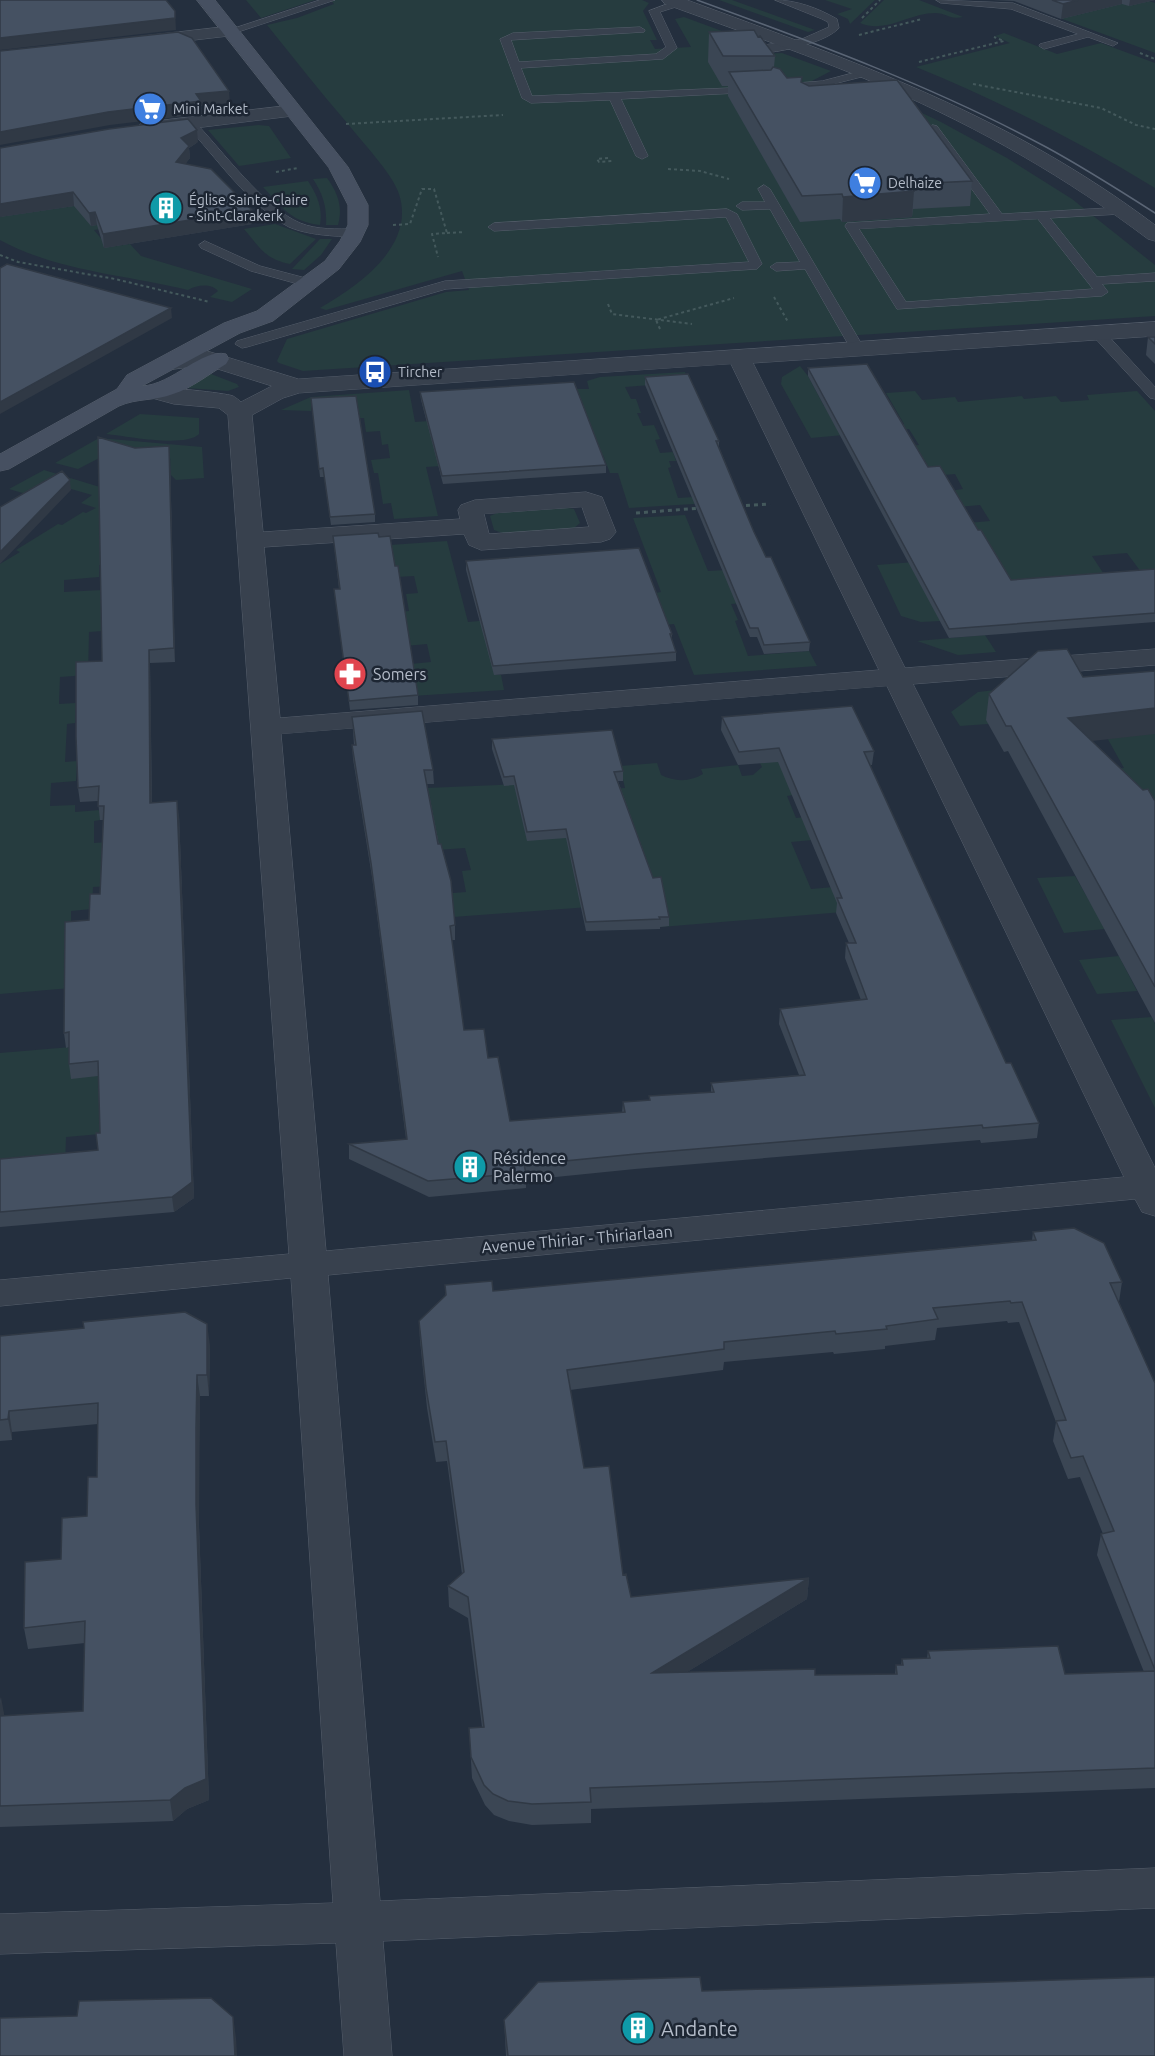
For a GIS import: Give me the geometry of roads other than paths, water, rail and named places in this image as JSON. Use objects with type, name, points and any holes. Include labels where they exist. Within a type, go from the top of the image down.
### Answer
[{"type":"street","points":[[131,392],[128,388],[130,383],[232,328],[266,316],[344,252],[358,225],[358,205],[338,167],[206,0]]},
{"type":"street","points":[[675,1],[924,97],[1041,158],[1155,235]]},
{"type":"street","points":[[131,42],[231,31]]},
{"type":"street","points":[[126,130],[293,111]]},
{"type":"street","points":[[160,393],[242,344],[257,330],[266,316]]},
{"type":"street","points":[[240,412],[275,393],[297,386],[1155,329]]},
{"type":"street","points":[[738,356],[1152,1192]]},
{"type":"street","points":[[167,363],[196,358],[218,360],[249,374],[297,386]]},
{"type":"street","points":[[0,464],[131,392],[141,395],[160,393],[174,397],[225,401],[240,412],[309,1264],[368,2056]]},
{"type":"street","points":[[251,540],[474,526]]},
{"type":"street","points":[[267,727],[1155,657]]},
{"type":"street","name":"Avenue Thiriar - Thiriarlaan","points":[[0,1293],[309,1264],[1152,1192]]},
{"type":"street","points":[[0,1934],[358,1922],[1155,1888]]},
{"type":"lane","points":[[231,31],[330,0]]},
{"type":"lane","points":[[730,51],[762,50],[789,44],[831,31],[835,24],[826,17],[780,0]]},
{"type":"lane","points":[[941,0],[1013,6],[1113,43]]},
{"type":"lane","points":[[515,65],[659,57],[672,48],[654,11],[675,1]]},
{"type":"lane","points":[[1013,6],[1030,2]]},
{"type":"lane","points":[[640,30],[510,36],[505,39],[527,98],[531,100],[813,86],[865,73]]},
{"type":"lane","points":[[1044,45],[1089,34]]},
{"type":"lane","points":[[614,97],[642,156]]},
{"type":"lane","points":[[897,99],[924,97]]},
{"type":"lane","points":[[189,123],[261,199],[288,222],[327,232],[355,233]]},
{"type":"lane","points":[[933,128],[998,217]]},
{"type":"lane","points":[[764,189],[857,348]]},
{"type":"lane","points":[[742,206],[773,205]]},
{"type":"lane","points":[[1041,215],[1102,292],[902,306],[851,226],[1121,210]]},
{"type":"lane","points":[[242,344],[445,285],[756,264],[731,214],[727,213],[494,227]]},
{"type":"lane","points":[[205,245],[239,263],[269,275],[309,283]]},
{"type":"lane","points":[[776,267],[808,265]]},
{"type":"lane","points":[[1096,284],[1155,277]]},
{"type":"lane","points":[[1096,284],[1155,284]]},
{"type":"lane","points":[[1098,333],[1155,395]]},
{"type":"tram line","points":[[697,0],[918,85],[1004,125],[1060,155],[1155,213]]},
{"type":"place","name":"Mini Market","points":[[150,109]]},
{"type":"place","name":"Delhaize","points":[[865,183]]},
{"type":"place","name":"Église Sainte-Claire - Sint-Clarakerk","points":[[166,208]]},
{"type":"place","name":"Tircher","points":[[375,372]]},
{"type":"place","name":"Somers","points":[[350,674]]},
{"type":"place","name":"Résidence Palermo","points":[[470,1167]]},
{"type":"place","name":"Andante","points":[[638,2028]]}]
